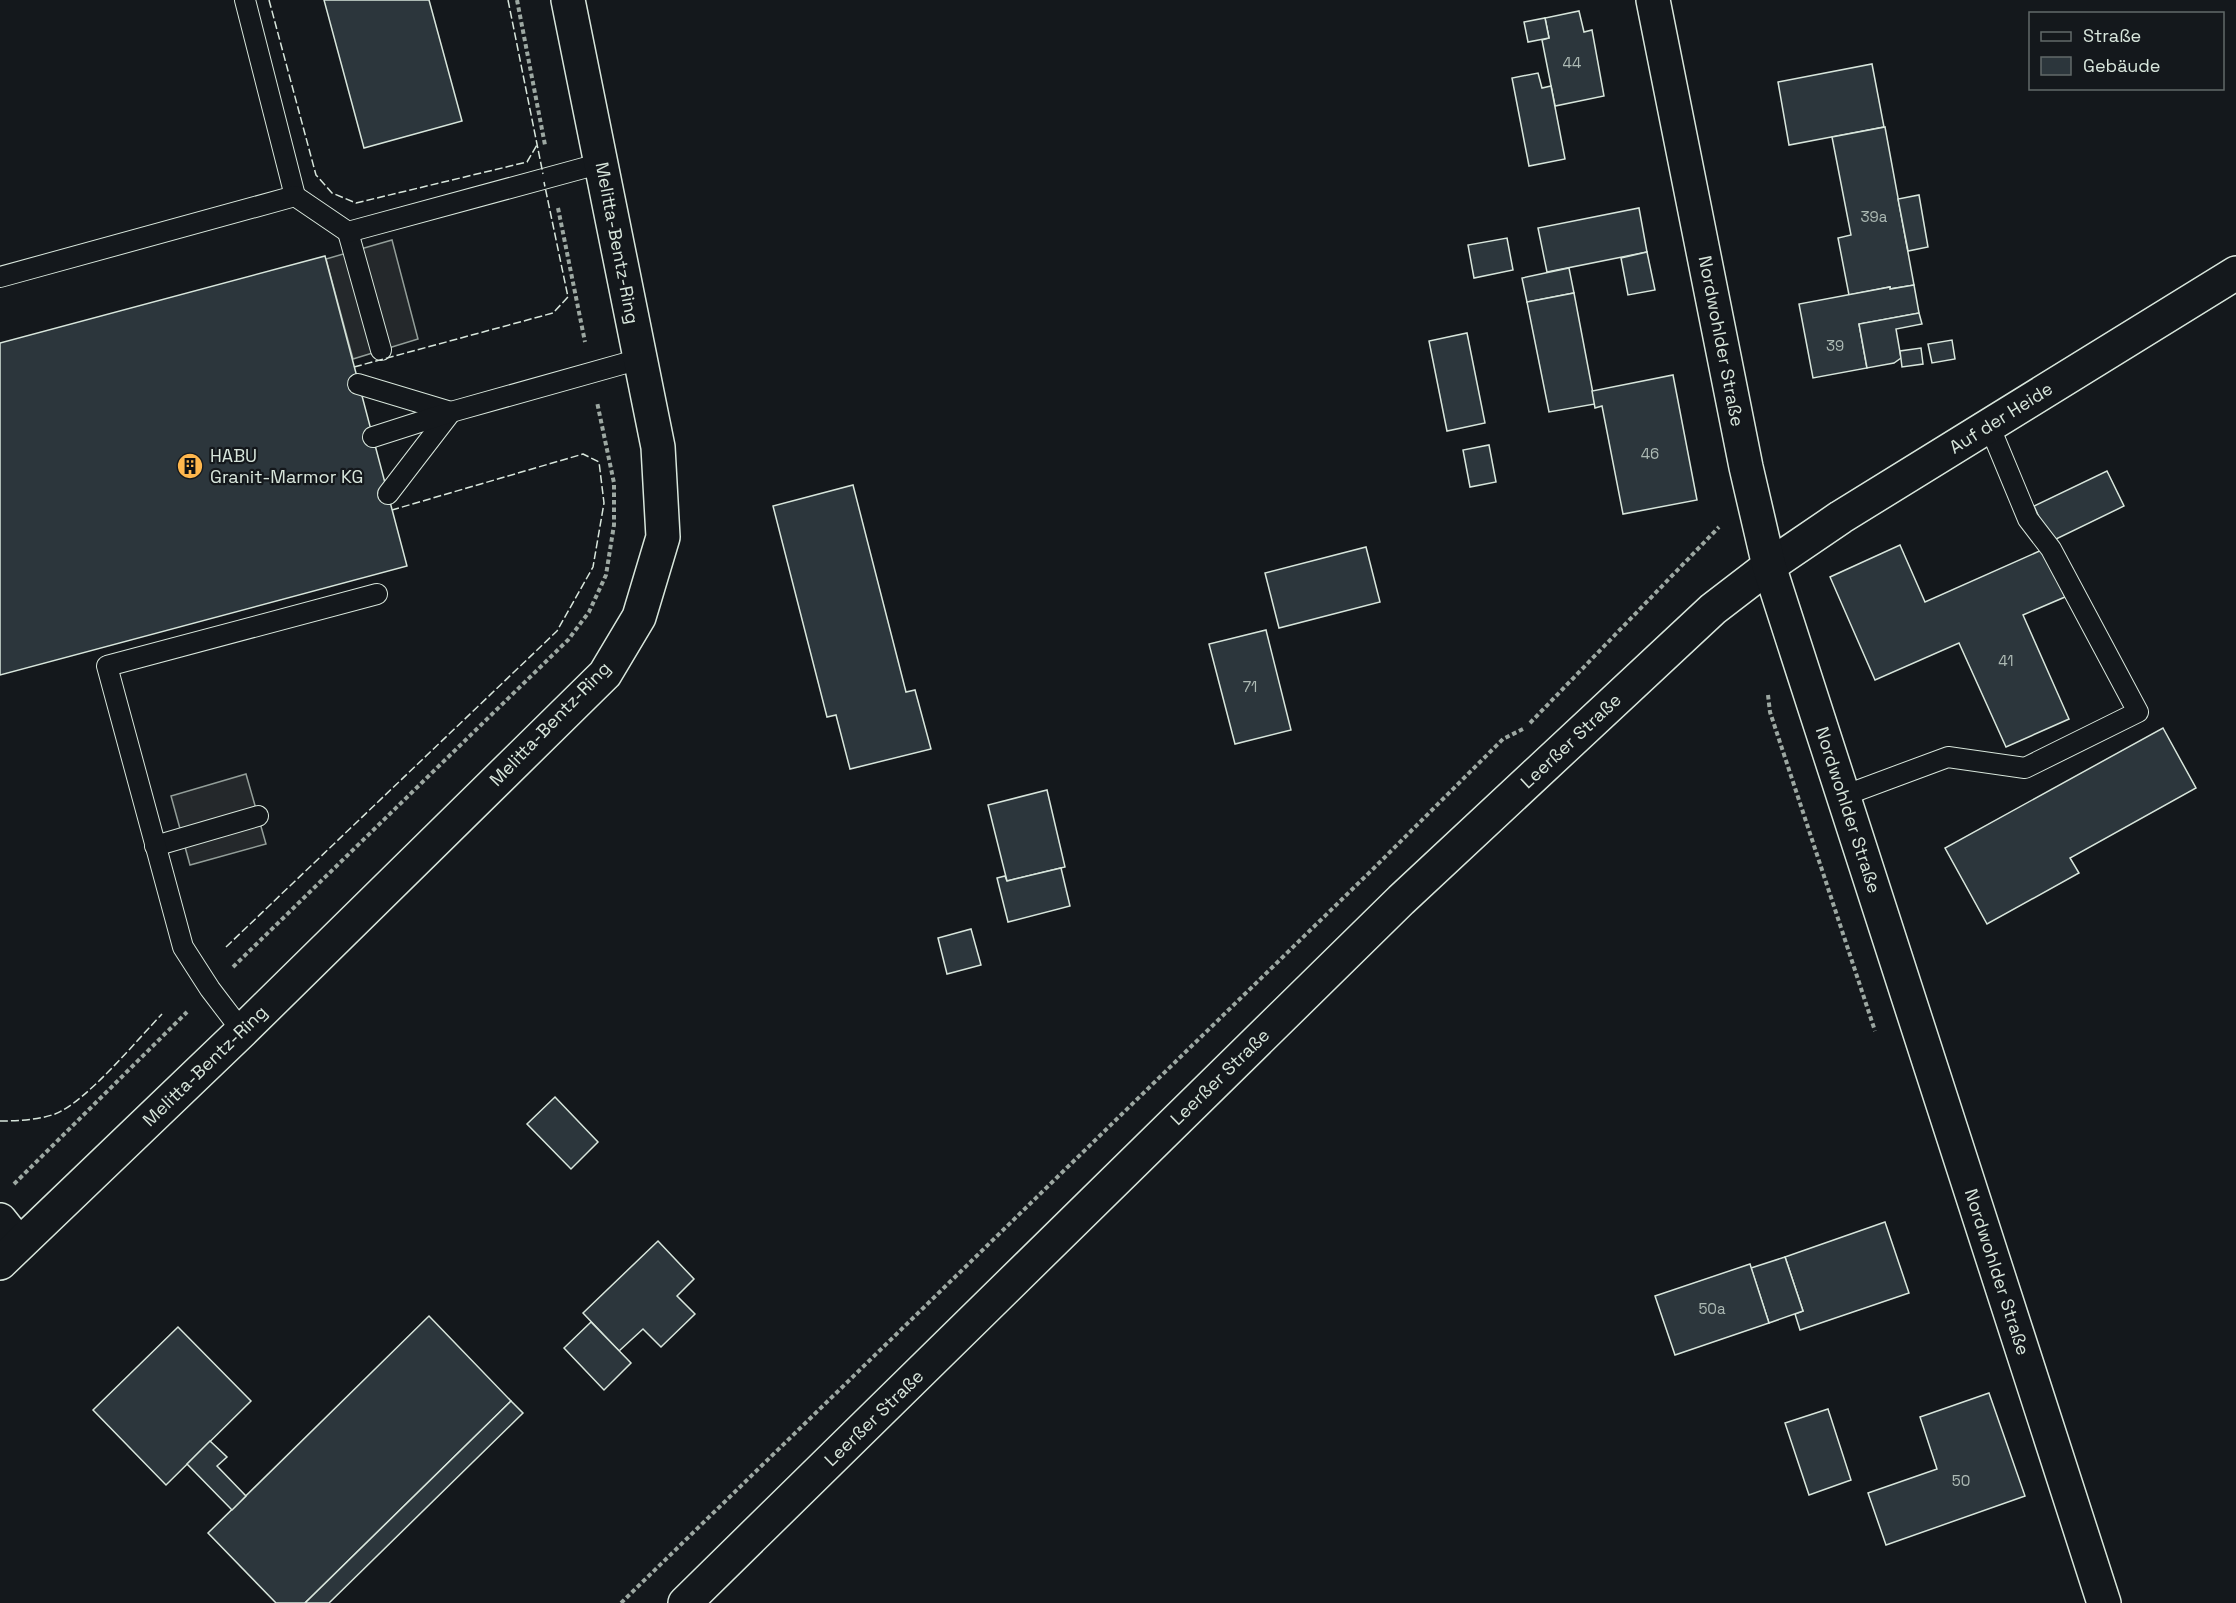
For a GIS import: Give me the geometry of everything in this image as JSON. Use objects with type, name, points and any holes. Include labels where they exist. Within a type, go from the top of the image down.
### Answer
[{"type":"street","name":"Melitta-Bentz-Ring","points":[[6,1242],[242,1031],[605,674],[639,617],[663,537],[658,447],[568,0]]},
{"type":"street","name":"Nordwohlder Straße","points":[[1653,0],[1744,455],[1769,566],[2104,1603]]},
{"type":"street","name":"Auf der Heide","points":[[1769,566],[1841,517],[2236,273]]},
{"type":"street","name":"Leerßer Straße","points":[[685,1603],[1401,900],[1713,609],[1769,566]]},
{"type":"lane","points":[[245,0],[295,196],[348,232],[381,350]]},
{"type":"lane","points":[[348,232],[602,163]]},
{"type":"lane","points":[[0,277],[295,196]]},
{"type":"lane","points":[[373,437],[451,412],[640,359]]},
{"type":"lane","points":[[358,384],[451,412]]},
{"type":"lane","points":[[388,494],[451,412]]},
{"type":"lane","points":[[1843,796],[1948,757],[2025,768],[2138,712],[2051,549],[2028,519],[1989,425]]},
{"type":"lane","points":[[242,1031],[210,989],[183,947],[106,666],[377,594]]},
{"type":"lane","points":[[155,846],[258,816]]},
{"type":"path","points":[[30,1168],[561,647],[590,612],[606,574],[614,525],[614,483],[517,0]]},
{"type":"path","points":[[621,1603],[1374,868],[1503,739],[1524,729],[1719,527]]},
{"type":"shaded area","points":[[392,240],[418,339],[353,359],[326,259]]},
{"type":"shaded area","points":[[246,774],[266,844],[190,865],[171,796]]},
{"type":"building","points":[[324,0],[429,0],[462,121],[364,148]]},
{"type":"building","points":[[1579,11],[1584,32],[1592,30],[1604,96],[1555,106],[1542,40],[1549,38],[1545,18]]},
{"type":"building","points":[[1545,18],[1549,38],[1528,42],[1524,22]]},
{"type":"building","points":[[1872,64],[1884,127],[1789,145],[1778,82]]},
{"type":"building","points":[[1538,73],[1542,88],[1551,86],[1565,159],[1529,166],[1512,78]]},
{"type":"building","points":[[1885,127],[1914,285],[1849,295],[1838,238],[1851,235],[1832,137]]},
{"type":"building","points":[[1919,195],[1928,247],[1908,251],[1898,199]]},
{"type":"building","points":[[1639,208],[1647,252],[1547,272],[1538,228]]},
{"type":"building","points":[[1507,238],[1513,270],[1474,278],[1468,245]]},
{"type":"building","points":[[1647,252],[1655,290],[1628,295],[1621,258]]},
{"type":"building","name":"HABU Granit-Marmor KG","points":[[325,256],[407,566],[0,675],[0,343]]},
{"type":"building","points":[[1569,268],[1574,293],[1527,302],[1522,278]]},
{"type":"building","points":[[1914,285],[1919,313],[1859,324],[1867,368],[1813,378],[1799,304],[1890,287],[1890,289]]},
{"type":"building","points":[[1574,293],[1595,404],[1549,412],[1527,302]]},
{"type":"building","points":[[1919,313],[1922,324],[1896,329],[1901,358],[1894,363],[1867,368],[1859,324]]},
{"type":"building","points":[[1467,333],[1485,423],[1447,431],[1429,341]]},
{"type":"building","points":[[1952,340],[1955,359],[1932,363],[1928,344]]},
{"type":"building","points":[[1921,348],[1923,364],[1902,367],[1900,351]]},
{"type":"building","points":[[1673,375],[1697,500],[1623,514],[1602,406],[1595,408],[1592,391]]},
{"type":"building","points":[[1489,445],[1496,482],[1470,487],[1463,450]]},
{"type":"building","points":[[2107,471],[2124,506],[2050,542],[2034,506]]},
{"type":"building","points":[[853,485],[906,692],[915,690],[931,749],[850,769],[836,715],[827,717],[773,506]]},
{"type":"building","points":[[1900,545],[1925,602],[2044,549],[2065,597],[2023,615],[2069,719],[2006,747],[1959,643],[1875,680],[1830,577]]},
{"type":"building","points":[[1366,547],[1380,602],[1279,628],[1265,573]]},
{"type":"building","points":[[1266,630],[1291,730],[1235,744],[1209,644]]},
{"type":"building","points":[[2163,728],[2196,788],[2070,858],[2079,873],[1987,924],[1945,848]]},
{"type":"building","points":[[1047,790],[1065,867],[1007,881],[988,805]]},
{"type":"building","points":[[1061,868],[1070,906],[1008,922],[997,878],[1005,876],[1007,881]]},
{"type":"building","points":[[971,929],[981,965],[947,974],[938,938]]},
{"type":"building","points":[[555,1097],[598,1142],[571,1169],[527,1124]]},
{"type":"building","points":[[1885,1222],[1909,1293],[1800,1330],[1795,1314],[1803,1311],[1785,1257]]},
{"type":"building","points":[[658,1241],[694,1279],[677,1296],[695,1314],[661,1347],[643,1329],[619,1351],[583,1313]]},
{"type":"building","points":[[1785,1257],[1803,1311],[1769,1323],[1751,1268]]},
{"type":"building","points":[[1750,1264],[1769,1323],[1675,1355],[1655,1296]]},
{"type":"building","points":[[429,1316],[511,1401],[305,1603],[276,1603],[208,1533]]},
{"type":"building","points":[[591,1322],[631,1363],[604,1390],[564,1348]]},
{"type":"building","points":[[178,1327],[251,1401],[166,1485],[93,1410]]},
{"type":"building","points":[[1989,1393],[2025,1496],[1886,1545],[1868,1493],[1937,1469],[1920,1417]]},
{"type":"building","points":[[511,1401],[523,1413],[329,1603],[305,1603]]},
{"type":"building","points":[[1828,1409],[1851,1480],[1809,1495],[1785,1423]]},
{"type":"building","points":[[210,1441],[227,1457],[217,1466],[246,1496],[232,1510],[187,1464]]},
{"type":"fence","points":[[269,0],[316,175],[332,193],[356,203],[527,162],[537,145]]},
{"type":"fence","points":[[508,0],[543,174]]},
{"type":"fence","points":[[354,367],[553,313],[568,297],[544,182]]},
{"type":"fence","points":[[226,947],[557,631],[593,567],[604,503],[599,462],[583,454],[392,510]]},
{"type":"fence","points":[[0,1121],[42,1118],[67,1107],[96,1084],[162,1014]]},
{"type":"place","name":"HABU Granit-Marmor KG","points":[[190,466]]}]
